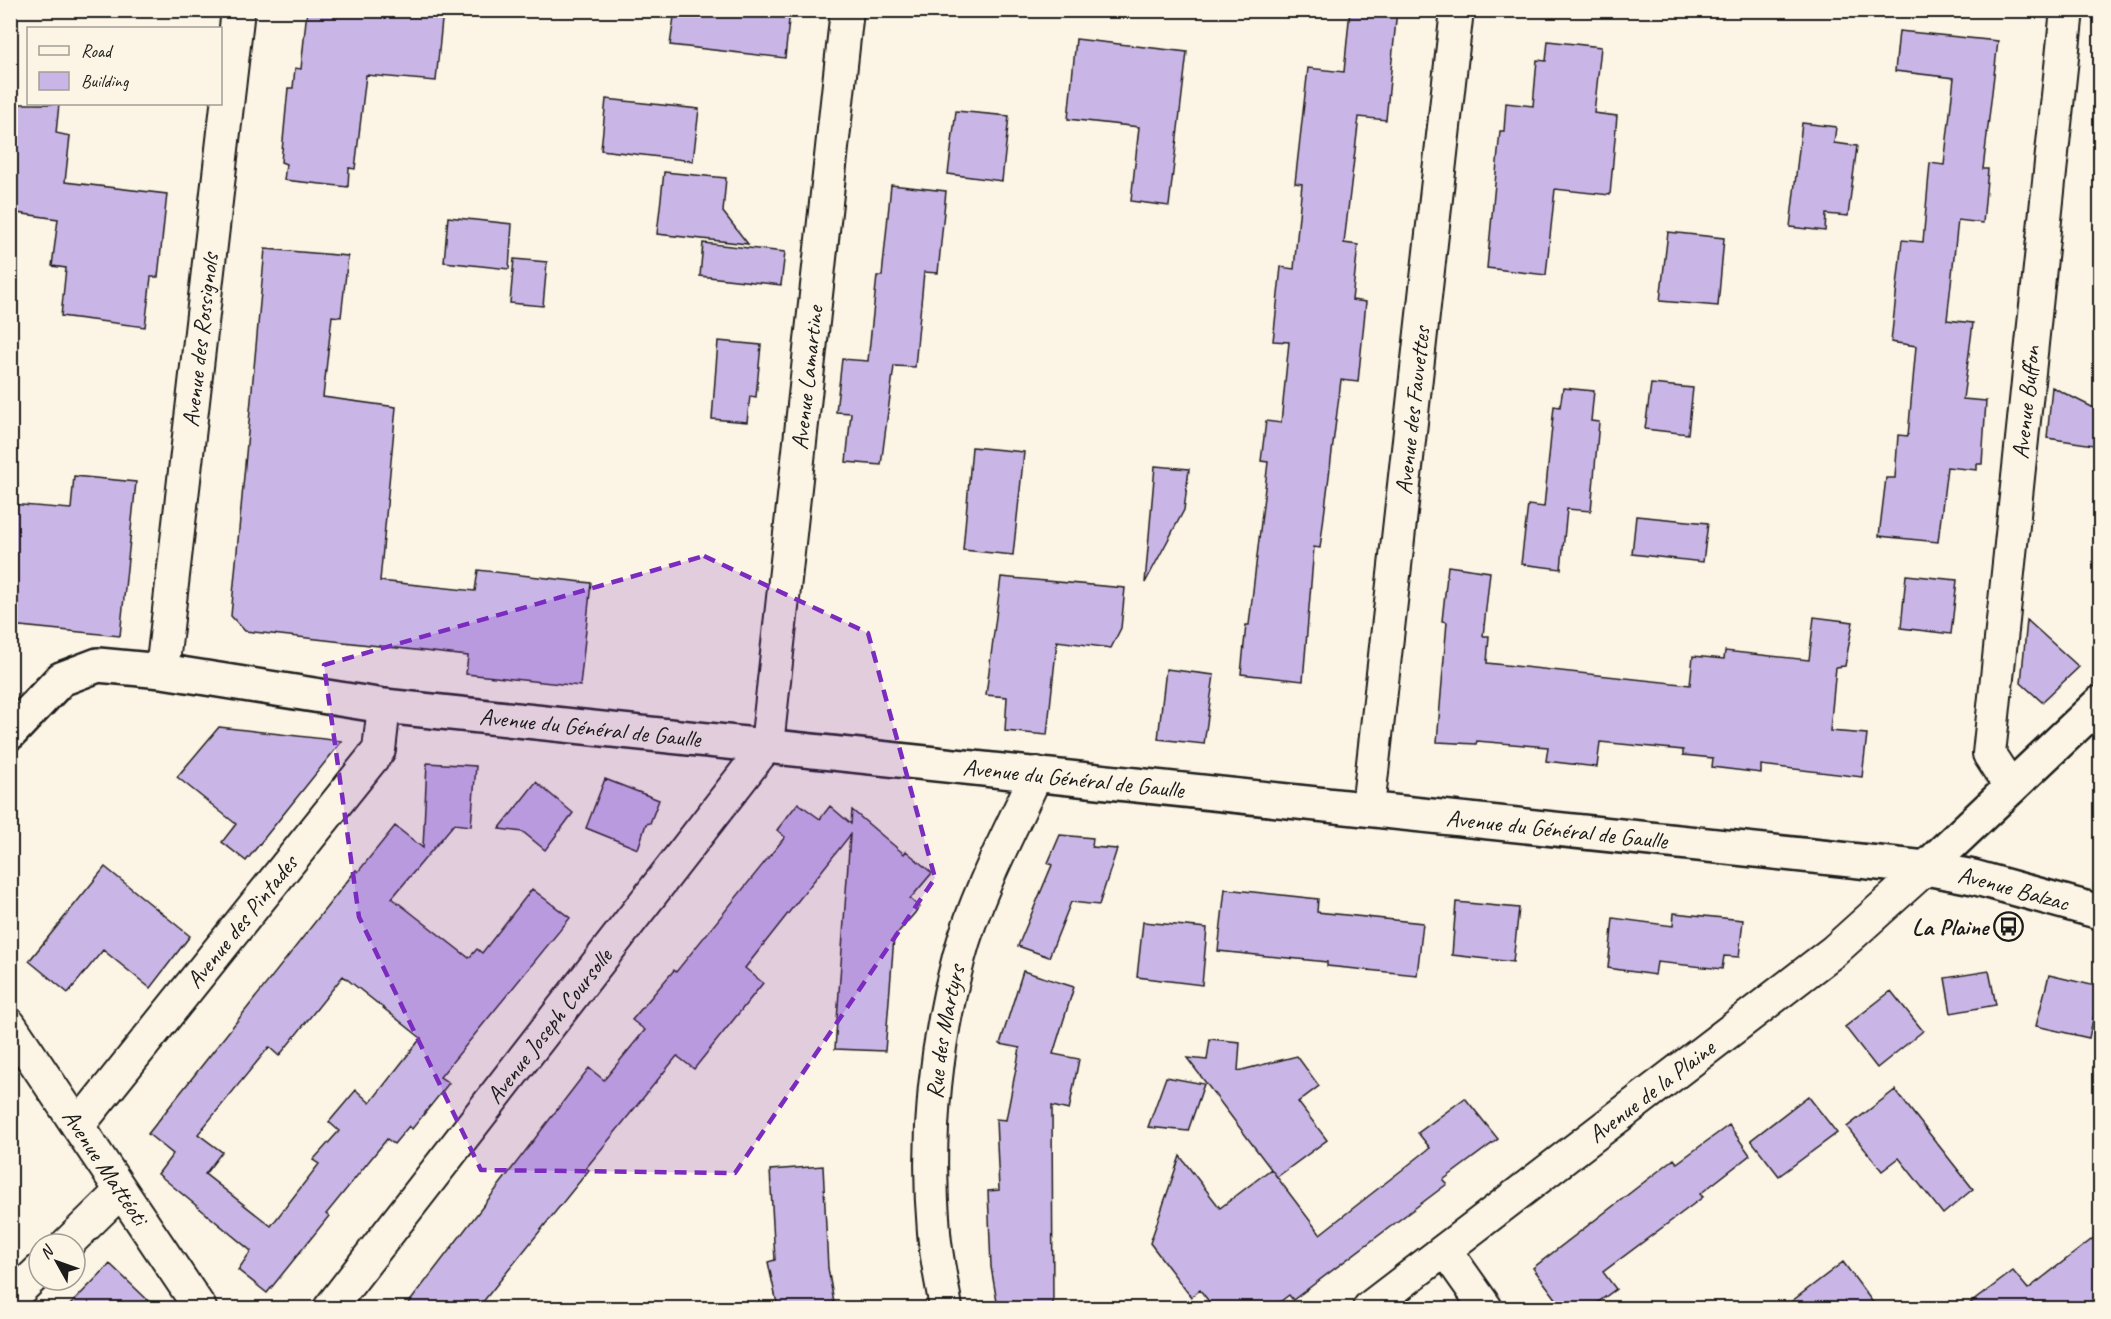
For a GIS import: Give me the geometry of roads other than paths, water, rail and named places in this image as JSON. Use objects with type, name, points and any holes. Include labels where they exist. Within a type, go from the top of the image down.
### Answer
[{"type":"street","name":"Avenue des Rossignols","points":[[162,671],[238,10]]},
{"type":"street","name":"Avenue Lamartine","points":[[767,745],[847,10]]},
{"type":"street","name":"Avenue des Fauvettes","points":[[1368,808],[1457,10]]},
{"type":"street","name":"Avenue Buffon","points":[[2011,788],[1989,754],[2067,10]]},
{"type":"street","name":"Avenue du Général de Gaulle","points":[[10,733],[61,679],[98,665],[162,671],[384,706],[1926,868]]},
{"type":"street","points":[[1926,868],[2100,702]]},
{"type":"street","name":"Avenue des Pintades","points":[[78,1125],[379,750],[384,706]]},
{"type":"street","name":"Avenue Joseph Coursolle","points":[[330,1308],[767,745]]},
{"type":"street","name":"Rue des Martyrs","points":[[946,1308],[934,1232],[932,1130],[939,1041],[960,955],[990,874],[1037,773]]},
{"type":"street","name":"Avenue Balzac","points":[[1926,868],[1973,877],[2100,912]]},
{"type":"street","name":"Avenue de la Plaine","points":[[1369,1308],[1834,951],[1926,868]]},
{"type":"street","name":"Avenue Mattéoti","points":[[10,1025],[200,1308]]},
{"type":"street","points":[[79,1232],[121,1191]]},
{"type":"street","points":[[1445,1250],[1486,1308]]},
{"type":"street","points":[[10,1299],[27,1283]]},
{"type":"place","name":"La Plaine","points":[[2009,927]]}]
